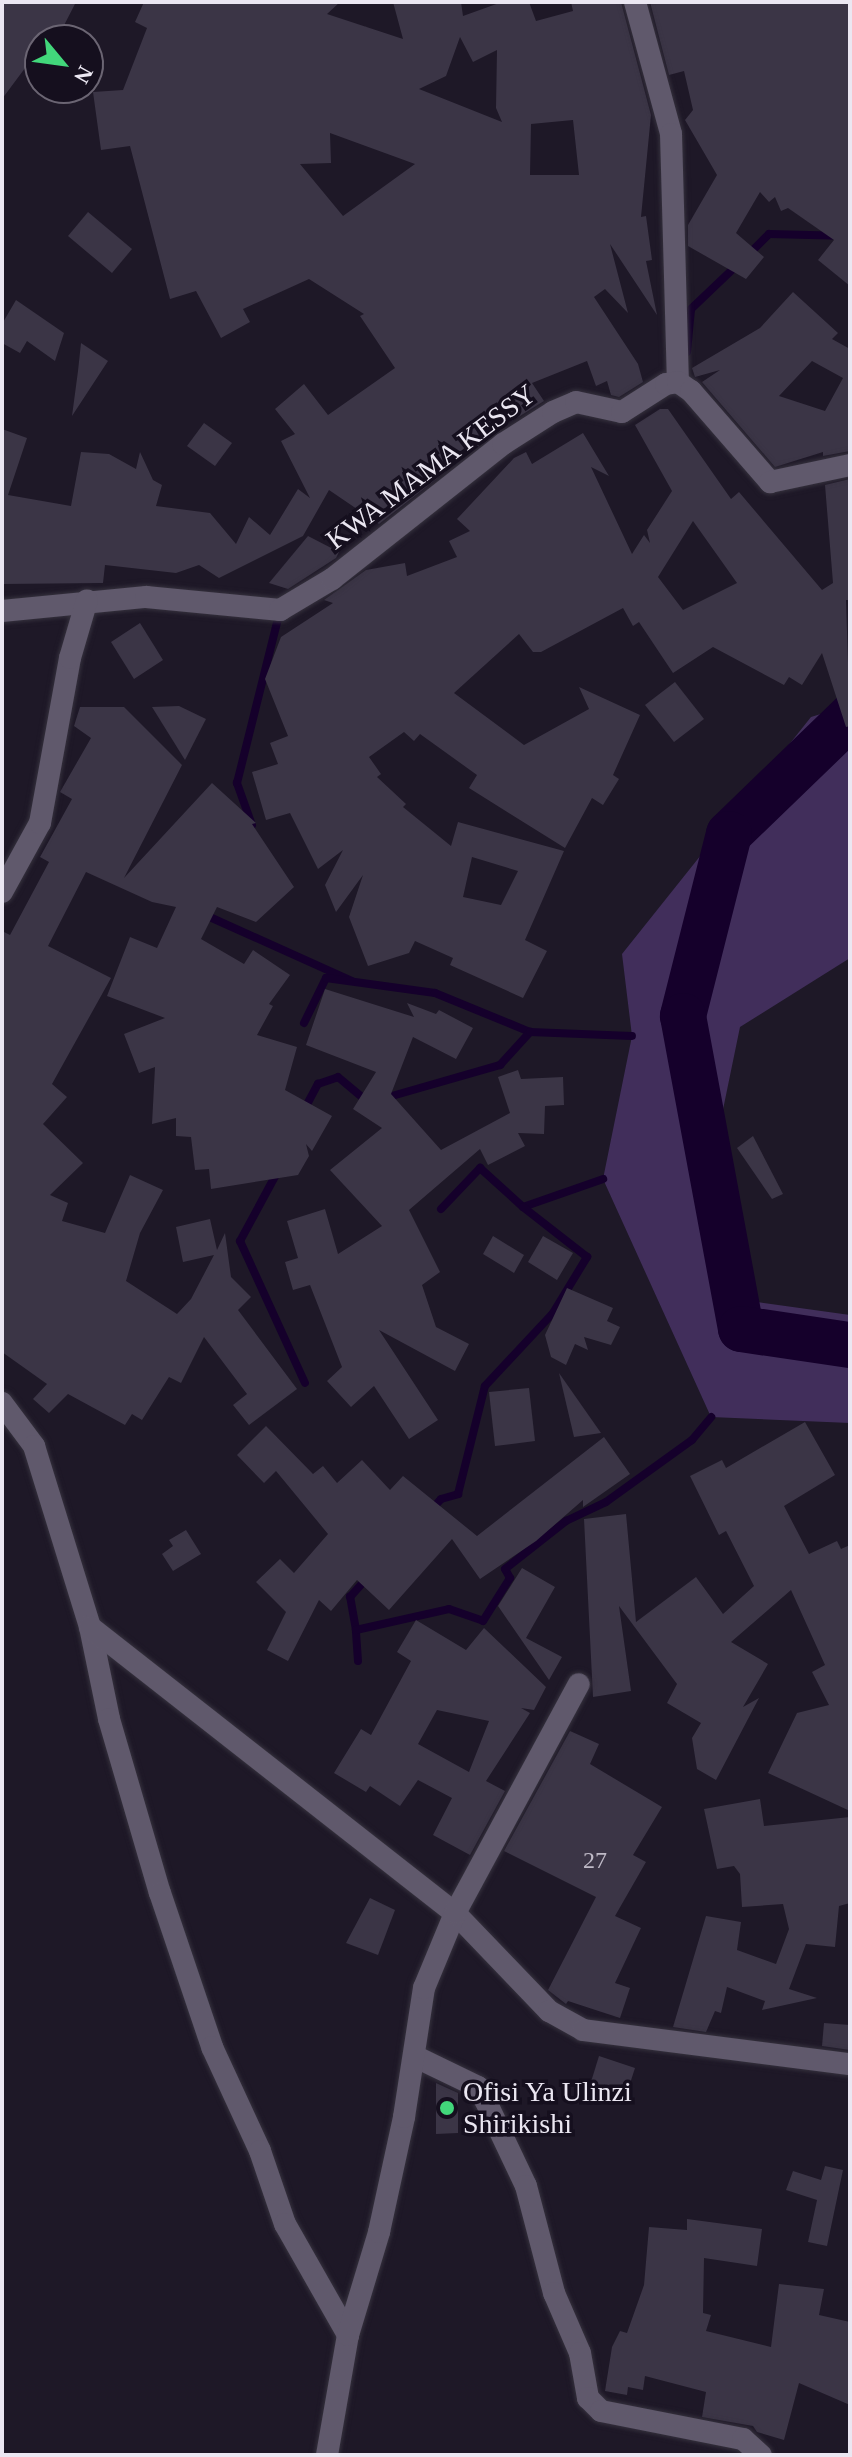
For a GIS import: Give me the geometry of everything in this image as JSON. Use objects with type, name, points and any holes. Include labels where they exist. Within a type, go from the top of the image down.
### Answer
[{"type":"street","points":[[635,2],[671,134],[678,382],[770,482],[850,465]]},
{"type":"street","name":"KWA MAMA KESSY","points":[[2,611],[87,600],[146,597],[280,610],[332,579],[503,444],[553,412],[576,402],[622,412],[666,384],[678,382]]},
{"type":"street","points":[[2,892],[40,823],[70,658],[87,600]]},
{"type":"street","points":[[2,1403],[34,1446],[90,1627],[113,1734],[212,2047],[260,2151],[285,2224],[348,2335]]},
{"type":"street","points":[[90,1627],[455,1913],[515,1981],[549,2011],[583,2030],[850,2064]]},
{"type":"street","points":[[327,2455],[348,2335],[379,2232],[414,2056],[424,1988],[455,1913],[579,1684]]},
{"type":"street","points":[[414,2056],[478,2087],[489,2108],[526,2186],[554,2293],[580,2353],[588,2398],[601,2411],[743,2439],[761,2455]]},
{"type":"shaded area","points":[[850,705],[850,958],[740,1027],[712,1163],[757,1302],[850,1315],[850,1423],[711,1417],[603,1179],[632,1036],[622,954],[811,717]]},
{"type":"building","points":[[2,2],[76,2],[65,24],[24,24],[24,69],[2,99]]},
{"type":"building","points":[[144,2],[340,2],[327,14],[403,39],[393,2],[461,2],[463,16],[502,2],[529,2],[536,21],[573,11],[571,2],[621,2],[651,115],[641,217],[646,216],[652,260],[646,261],[657,315],[610,244],[628,313],[605,289],[594,297],[638,364],[643,382],[619,397],[611,395],[607,381],[596,386],[587,361],[532,383],[544,401],[512,421],[506,415],[475,427],[482,443],[379,524],[329,490],[303,536],[219,578],[199,565],[176,573],[105,565],[103,583],[2,584],[2,429],[27,438],[8,495],[71,506],[81,452],[109,454],[136,469],[140,452],[153,480],[162,485],[156,506],[210,513],[236,544],[249,517],[270,535],[298,489],[310,498],[281,441],[295,434],[275,409],[304,384],[328,415],[395,368],[360,316],[364,314],[309,279],[243,309],[250,322],[221,338],[196,291],[170,299],[130,146],[101,150],[95,104],[104,104],[104,91],[123,90],[147,28],[135,22]],"holes":[[[460,37],[473,62],[497,50],[496,108],[502,122],[419,89],[446,76]],[[573,120],[579,175],[530,175],[531,124]],[[330,133],[415,164],[343,216],[300,164],[331,163]]]},
{"type":"building","points":[[650,2],[850,2],[850,286],[818,260],[834,240],[788,208],[781,211],[775,197],[769,202],[760,192],[736,233],[764,257],[746,279],[688,246],[688,225],[717,175],[685,120],[693,110],[684,71],[669,75]]},
{"type":"building","points":[[88,212],[132,249],[112,273],[68,236]]},
{"type":"building","points":[[793,292],[838,333],[832,339],[850,349],[850,451],[823,456],[823,452],[775,467],[702,382],[720,370],[695,377],[692,368],[760,328]],"holes":[[[812,361],[843,378],[825,411],[779,396]]]},
{"type":"building","points":[[16,300],[64,333],[55,361],[27,341],[20,353],[2,343],[2,324]]},
{"type":"building","points":[[81,343],[108,361],[72,416],[78,371]]},
{"type":"building","points":[[660,409],[668,409],[731,499],[739,492],[822,590],[833,583],[825,485],[850,479],[850,600],[846,600],[850,726],[846,727],[822,653],[802,685],[789,677],[784,685],[713,647],[673,673],[639,622],[633,626],[623,608],[541,652],[533,652],[519,634],[454,693],[524,745],[589,709],[579,687],[640,715],[613,775],[619,779],[603,805],[592,798],[565,848],[469,788],[477,775],[420,734],[414,741],[404,732],[369,757],[381,774],[377,777],[406,804],[403,807],[451,846],[458,822],[564,851],[525,940],[547,951],[523,998],[450,965],[453,958],[415,941],[409,953],[368,966],[349,917],[363,875],[336,912],[325,885],[343,850],[318,869],[290,813],[266,820],[252,772],[278,764],[270,743],[288,736],[265,679],[281,637],[333,603],[324,600],[366,570],[405,563],[407,576],[457,557],[449,541],[470,531],[457,519],[514,458],[526,452],[532,464],[583,433],[609,476],[591,467],[632,554],[644,535],[650,543],[647,530],[672,491],[635,425]],"holes":[[[693,521],[737,583],[683,610],[658,577]],[[472,857],[518,871],[501,905],[463,897]]]},
{"type":"building","points":[[204,423],[232,443],[215,466],[187,446]]},
{"type":"building","points":[[308,536],[339,552],[336,558],[288,589],[269,583]]},
{"type":"building","points":[[140,623],[163,660],[134,679],[111,642]]},
{"type":"building","points":[[675,682],[704,719],[674,742],[645,705]]},
{"type":"building","points":[[179,706],[206,719],[185,760],[152,707]]},
{"type":"building","points":[[80,707],[124,707],[182,765],[124,878],[212,783],[256,823],[252,824],[294,887],[256,922],[217,907],[201,939],[244,964],[253,950],[290,975],[269,1004],[273,1006],[257,1035],[297,1047],[285,1090],[332,1116],[312,1151],[306,1144],[309,1156],[298,1175],[211,1189],[209,1169],[195,1170],[191,1137],[176,1136],[176,1118],[152,1124],[155,1067],[139,1073],[124,1034],[165,1018],[107,996],[130,937],[157,948],[176,907],[152,902],[86,872],[48,946],[111,978],[52,1084],[67,1097],[43,1124],[83,1163],[50,1195],[68,1203],[62,1221],[105,1233],[130,1175],[163,1190],[140,1233],[126,1281],[177,1314],[191,1299],[214,1255],[183,1262],[176,1227],[210,1219],[217,1250],[225,1233],[231,1277],[251,1297],[238,1310],[297,1389],[249,1425],[233,1405],[247,1394],[204,1337],[181,1383],[169,1377],[142,1420],[132,1414],[125,1425],[68,1394],[49,1413],[33,1399],[47,1384],[2,1352],[2,931],[10,935],[49,862],[40,857],[72,799],[60,792],[91,738],[74,726]]},
{"type":"building","points":[[325,989],[414,1017],[407,1003],[436,1014],[439,1010],[473,1028],[456,1059],[413,1037],[391,1094],[441,1150],[510,1113],[498,1077],[518,1070],[521,1079],[563,1077],[564,1105],[545,1106],[544,1134],[518,1133],[525,1146],[488,1165],[480,1149],[409,1210],[440,1272],[422,1285],[436,1327],[469,1344],[455,1371],[379,1330],[438,1420],[409,1439],[374,1386],[351,1407],[327,1381],[342,1367],[310,1285],[293,1290],[285,1262],[298,1258],[287,1221],[325,1209],[338,1254],[382,1226],[330,1170],[382,1128],[353,1109],[376,1072],[306,1045]]},
{"type":"building","points":[[753,1136],[783,1194],[772,1199],[737,1148]]},
{"type":"building","points":[[493,1236],[524,1255],[514,1273],[483,1254]]},
{"type":"building","points":[[543,1236],[573,1253],[557,1280],[528,1262]]},
{"type":"building","points":[[567,1288],[613,1308],[607,1321],[620,1327],[611,1345],[584,1337],[588,1350],[575,1344],[566,1365],[551,1357],[545,1335]]},
{"type":"building","points":[[559,1373],[601,1433],[574,1437]]},
{"type":"building","points":[[529,1388],[535,1441],[495,1446],[489,1392]]},
{"type":"building","points":[[805,1422],[835,1475],[784,1506],[809,1554],[837,1541],[841,1549],[850,1545],[850,1811],[768,1773],[797,1713],[829,1705],[812,1672],[825,1665],[791,1590],[731,1642],[768,1664],[743,1707],[759,1698],[716,1780],[697,1769],[692,1738],[701,1723],[667,1703],[677,1684],[619,1606],[631,1691],[593,1697],[584,1519],[626,1514],[636,1622],[696,1577],[723,1614],[754,1586],[726,1531],[719,1535],[690,1476],[722,1460],[726,1468]]},
{"type":"building","points":[[266,1426],[313,1474],[323,1466],[337,1483],[362,1460],[390,1490],[403,1476],[477,1536],[604,1437],[630,1474],[583,1507],[583,1500],[536,1541],[480,1579],[452,1539],[389,1610],[357,1580],[331,1611],[319,1600],[288,1661],[267,1650],[286,1612],[256,1582],[280,1559],[294,1573],[328,1534],[276,1471],[264,1483],[237,1455]]},
{"type":"building","points":[[186,1530],[201,1554],[173,1571],[162,1554],[173,1546],[169,1540]]},
{"type":"building","points":[[522,1568],[555,1587],[526,1638],[562,1657],[549,1680],[498,1606]]},
{"type":"building","points":[[416,1620],[466,1650],[484,1628],[546,1687],[534,1710],[521,1708],[530,1713],[486,1781],[505,1791],[470,1855],[433,1835],[452,1798],[418,1780],[400,1806],[370,1786],[366,1792],[334,1773],[361,1729],[371,1735],[411,1661],[397,1652]],"holes":[[[437,1710],[489,1721],[469,1772],[418,1744]]]},
{"type":"building","points":[[570,1731],[599,1744],[590,1764],[662,1807],[633,1855],[646,1862],[615,1916],[641,1928],[615,1983],[630,1988],[620,2018],[568,2001],[566,2004],[548,1990],[596,1897],[504,1851]]},
{"type":"building","points":[[760,1799],[764,1826],[850,1817],[850,1903],[839,1906],[835,1947],[806,1944],[789,1989],[817,1998],[762,2010],[765,2001],[727,1987],[721,2013],[715,2011],[706,2032],[673,2027],[706,1916],[741,1922],[737,1950],[776,1964],[789,1929],[783,1904],[742,1907],[740,1874],[734,1866],[717,1869],[704,1809]]},
{"type":"building","points":[[370,1898],[395,1910],[378,1955],[346,1943]]},
{"type":"building","points":[[824,2023],[850,2025],[850,2050],[822,2046]]},
{"type":"building","points":[[599,2056],[635,2068],[624,2102],[586,2098]]},
{"type":"building","name":"Ofisi Ya Ulinzi Shirikishi","points":[[436,2083],[458,2093],[458,2133],[436,2134]]},
{"type":"building","points":[[825,2166],[843,2170],[827,2246],[808,2242],[817,2200],[786,2190],[793,2171],[821,2180]]},
{"type":"building","points":[[687,2219],[762,2229],[757,2266],[704,2258],[703,2313],[711,2315],[706,2331],[771,2347],[779,2284],[824,2289],[819,2315],[850,2322],[850,2405],[799,2383],[784,2440],[757,2432],[753,2426],[702,2417],[706,2392],[645,2376],[643,2390],[628,2387],[627,2395],[605,2391],[612,2347],[620,2331],[627,2333],[644,2285],[649,2227],[687,2230]]},
{"type":"waterway","points":[[747,256],[769,234],[850,236]]},
{"type":"waterway","points":[[687,352],[691,309],[737,265]]},
{"type":"waterway","points":[[252,825],[237,783],[280,610]]},
{"type":"waterway","points":[[850,717],[729,834],[683,1016],[741,1329],[850,1345]]},
{"type":"waterway","points":[[203,914],[352,981]]},
{"type":"waterway","points":[[304,1023],[326,978],[435,993],[530,1032]]},
{"type":"waterway","points":[[385,1098],[500,1065],[530,1032],[632,1036]]},
{"type":"waterway","points":[[303,1112],[318,1084],[338,1077],[367,1101]]},
{"type":"waterway","points":[[441,1209],[480,1168],[523,1207],[603,1179]]},
{"type":"waterway","points":[[279,1169],[240,1241],[305,1383]]},
{"type":"waterway","points":[[430,1511],[441,1499],[458,1494],[485,1386],[553,1313],[587,1257],[523,1207]]},
{"type":"waterway","points":[[358,1661],[356,1630],[449,1609],[483,1621],[510,1578],[505,1569],[566,1521],[606,1502],[692,1440],[711,1417]]},
{"type":"waterway","points":[[356,1630],[350,1597],[369,1576]]},
{"type":"place","name":"Ofisi Ya Ulinzi Shirikishi","points":[[447,2108]]}]
